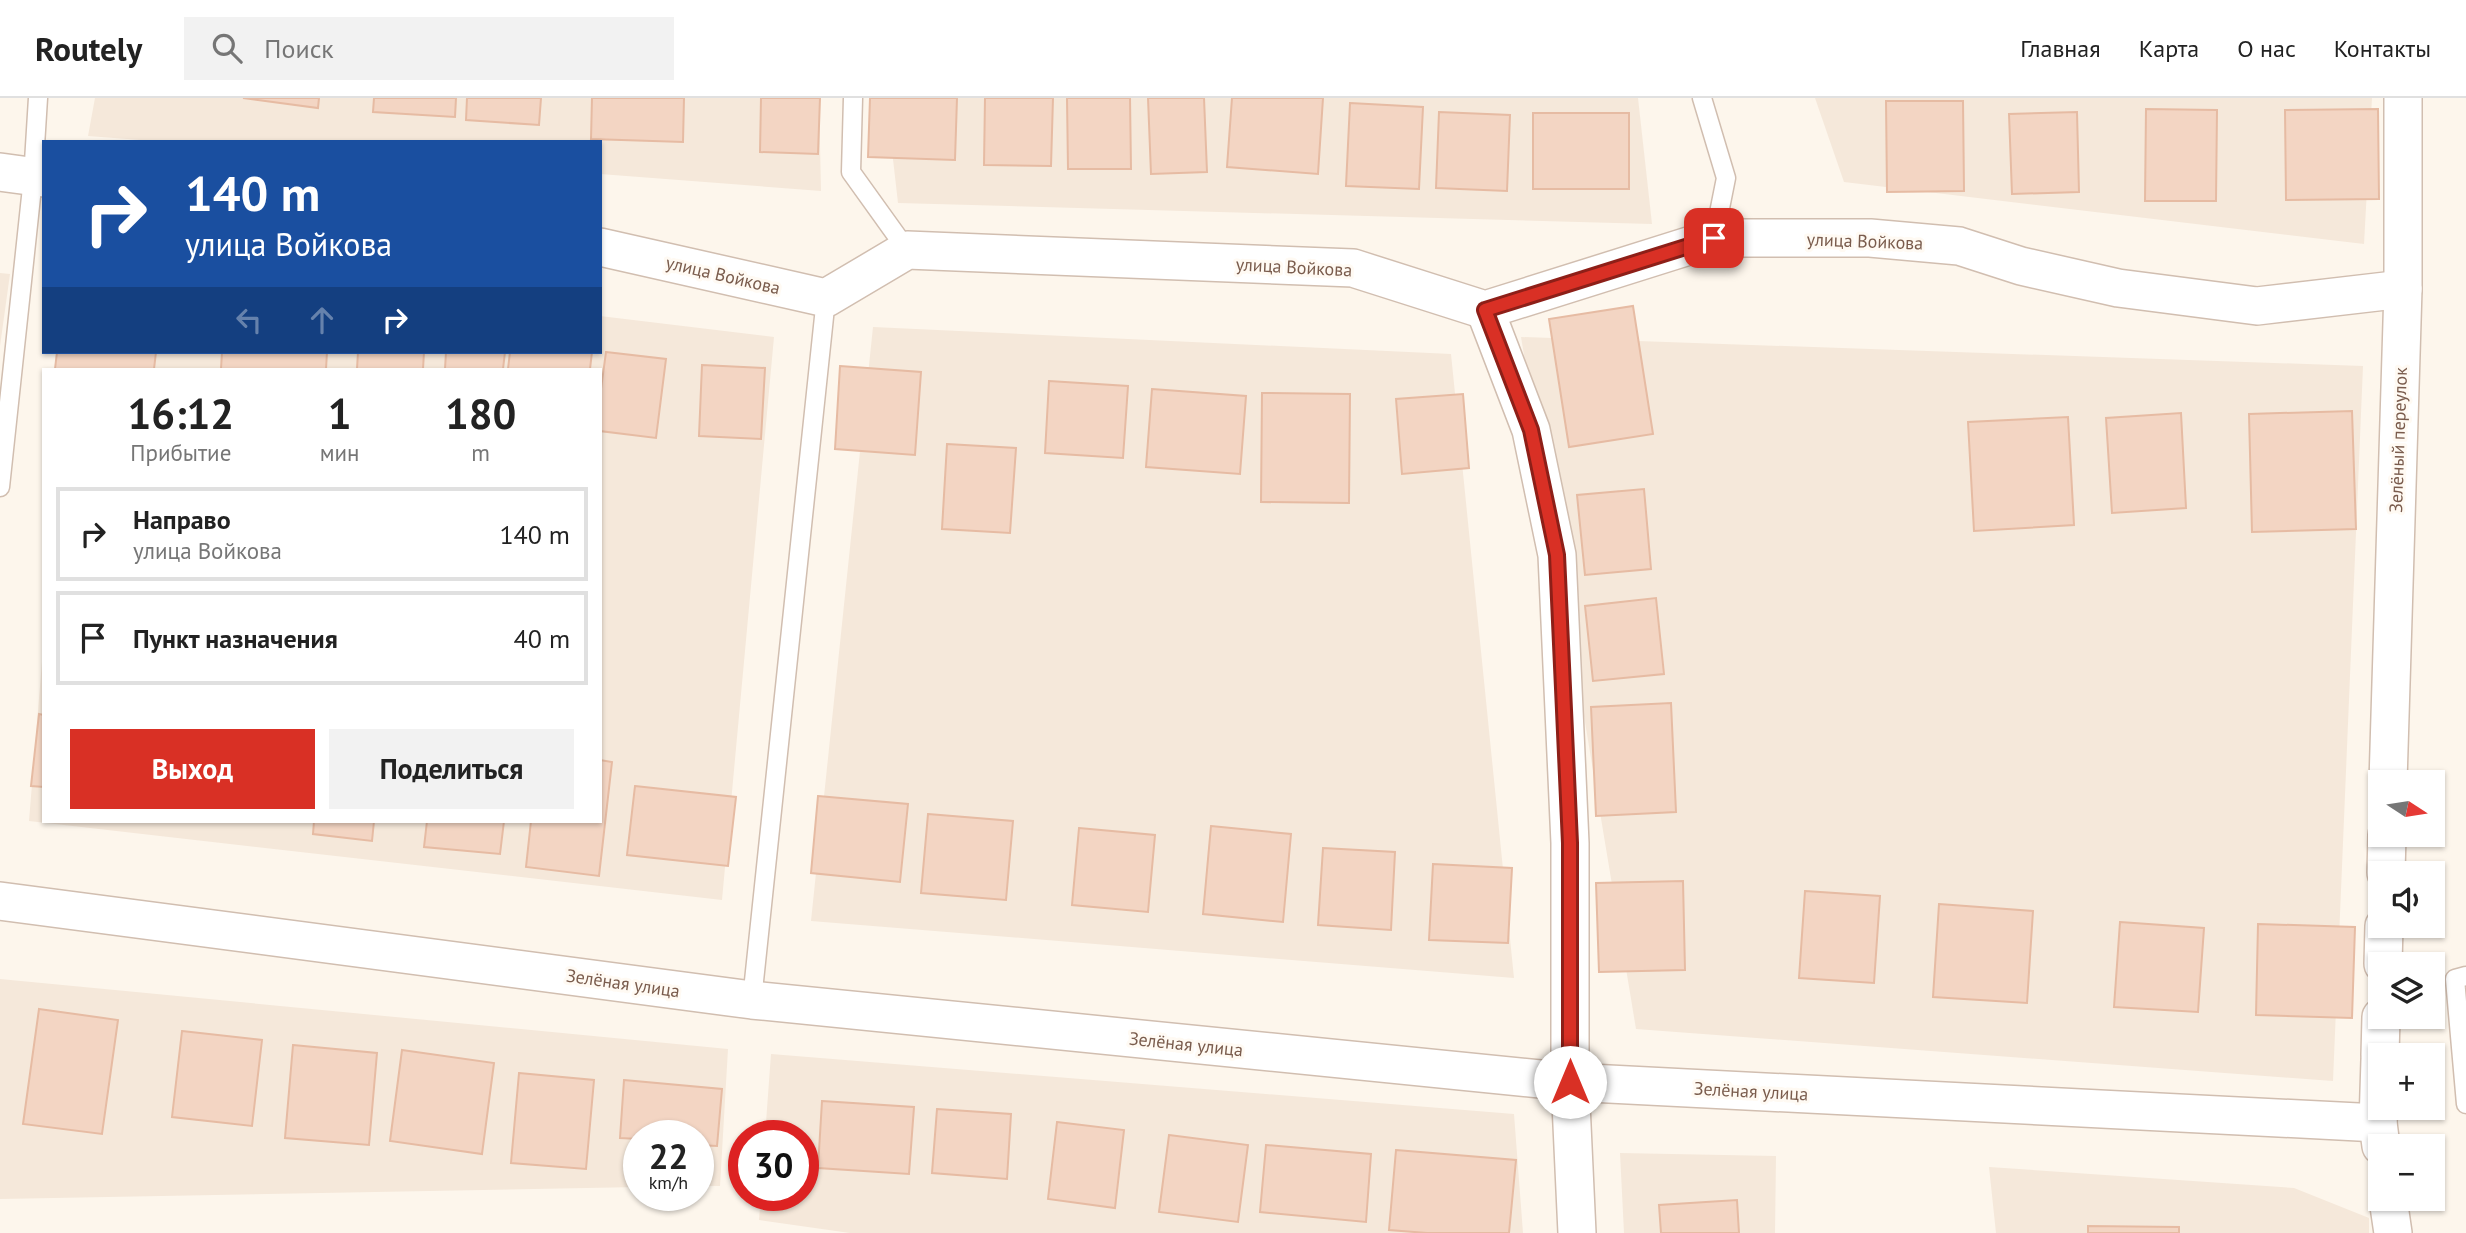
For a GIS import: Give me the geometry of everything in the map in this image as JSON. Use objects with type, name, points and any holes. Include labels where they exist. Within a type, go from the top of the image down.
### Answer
[{"type":"street","name":"Зелёный переулок","points":[[2388,770],[2403,289],[2403,98]]},
{"type":"street","name":"улица Войкова","points":[[907,250],[1353,268],[1485,310],[1714,238],[1870,238],[1959,246],[2021,266],[2118,288],[2257,306],[2403,289]]},
{"type":"street","name":"улица Войкова","points":[[602,247],[826,298]]},
{"type":"street","points":[[826,298],[907,250]]},
{"type":"street","points":[[1485,310],[1531,430],[1557,555],[1570,843],[1570,1082],[1577,1233]]},
{"type":"street","name":"Зелёная улица","points":[[0,901],[752,1000],[1570,1082],[2368,1134]]},
{"type":"street","points":[[2390,1211],[2393,1233]]},
{"type":"lane","points":[[0,486],[25,176],[38,98]]},
{"type":"lane","points":[[853,98],[851,172],[907,250]]},
{"type":"lane","points":[[1702,98],[1726,178],[1714,238]]},
{"type":"lane","points":[[752,1000],[826,298]]},
{"type":"lane","points":[[2466,976],[2455,979],[2466,1104]]},
{"type":"shaded area","points":[[95,98],[819,98],[821,191],[602,174],[602,140],[140,140],[88,136]]},
{"type":"shaded area","points":[[886,98],[1638,98],[1652,224],[898,203]]},
{"type":"shaded area","points":[[1815,98],[2372,98],[2364,244],[1844,182]]},
{"type":"shaded area","points":[[0,273],[10,274],[0,346]]},
{"type":"shaded area","points":[[602,316],[774,337],[722,900],[47,823],[602,823],[602,368],[65,368],[66,354],[602,354]]},
{"type":"shaded area","points":[[873,327],[1451,354],[1514,978],[811,921]]},
{"type":"shaded area","points":[[1521,337],[2363,366],[2333,1081],[1636,1029]]},
{"type":"shaded area","points":[[42,662],[42,822],[29,821]]},
{"type":"shaded area","points":[[0,979],[728,1049],[720,1186],[714,1186],[714,1120],[623,1120],[623,1187],[0,1199]]},
{"type":"shaded area","points":[[771,1054],[1514,1114],[1523,1233],[850,1233],[759,1220],[760,1211],[819,1211],[819,1120],[766,1120]]},
{"type":"shaded area","points":[[1620,1153],[1776,1156],[1775,1233],[1624,1233]]},
{"type":"shaded area","points":[[1989,1167],[2294,1188],[2369,1218],[2369,1233],[1996,1233]]},
{"type":"building","points":[[243,98],[319,98],[318,108]]},
{"type":"building","points":[[374,98],[456,98],[455,117],[373,112]]},
{"type":"building","points":[[467,98],[541,98],[539,125],[466,120]]},
{"type":"building","points":[[592,98],[684,98],[683,142],[591,139]]},
{"type":"building","points":[[761,98],[820,98],[818,154],[760,152]]},
{"type":"building","points":[[870,98],[957,98],[955,160],[868,157]]},
{"type":"building","points":[[985,98],[1053,98],[1051,166],[984,165]]},
{"type":"building","points":[[1067,98],[1130,98],[1131,169],[1068,169]]},
{"type":"building","points":[[1148,98],[1204,98],[1207,172],[1151,174]]},
{"type":"building","points":[[1232,98],[1323,98],[1318,174],[1227,167]]},
{"type":"building","points":[[1886,101],[1963,101],[1964,191],[1887,192]]},
{"type":"building","points":[[1350,103],[1423,107],[1419,189],[1346,186]]},
{"type":"building","points":[[2146,109],[2217,110],[2216,201],[2145,201]]},
{"type":"building","points":[[2378,109],[2379,199],[2286,200],[2285,110]]},
{"type":"building","points":[[1439,112],[1510,115],[1507,191],[1436,188]]},
{"type":"building","points":[[2077,112],[2079,192],[2012,194],[2009,114]]},
{"type":"building","points":[[1533,113],[1629,113],[1629,189],[1533,189]]},
{"type":"building","points":[[1633,306],[1653,434],[1569,447],[1549,319]]},
{"type":"building","points":[[606,352],[666,359],[656,438],[602,431],[602,381]]},
{"type":"building","points":[[57,354],[156,354],[154,368],[55,368]]},
{"type":"building","points":[[222,354],[327,354],[326,368],[221,368]]},
{"type":"building","points":[[358,354],[424,354],[423,368],[357,368]]},
{"type":"building","points":[[446,354],[505,354],[503,368],[445,368]]},
{"type":"building","points":[[510,354],[592,354],[590,368],[508,368]]},
{"type":"building","points":[[702,365],[765,368],[761,439],[699,436]]},
{"type":"building","points":[[840,366],[921,372],[915,455],[835,449]]},
{"type":"building","points":[[1049,381],[1128,386],[1123,458],[1045,453]]},
{"type":"building","points":[[1152,389],[1246,396],[1240,474],[1146,467]]},
{"type":"building","points":[[1262,393],[1350,394],[1349,503],[1261,502]]},
{"type":"building","points":[[1463,394],[1469,468],[1402,474],[1396,399]]},
{"type":"building","points":[[2352,411],[2356,529],[2252,532],[2249,414]]},
{"type":"building","points":[[2181,413],[2186,508],[2112,513],[2106,418]]},
{"type":"building","points":[[2068,417],[2074,525],[1974,531],[1968,422]]},
{"type":"building","points":[[947,444],[1016,448],[1010,533],[942,529]]},
{"type":"building","points":[[1644,489],[1651,569],[1585,575],[1577,495]]},
{"type":"building","points":[[1656,598],[1664,674],[1593,681],[1585,606]]},
{"type":"building","points":[[1671,703],[1676,812],[1596,816],[1591,707]]},
{"type":"building","points":[[39,714],[42,715],[42,787],[31,786]]},
{"type":"building","points":[[602,760],[612,762],[599,876],[526,867],[531,823],[602,823]]},
{"type":"building","points":[[635,786],[736,797],[728,866],[627,855]]},
{"type":"building","points":[[818,796],[908,804],[900,882],[811,873]]},
{"type":"building","points":[[928,814],[1013,821],[1006,900],[921,893]]},
{"type":"building","points":[[314,823],[374,823],[372,841],[313,834]]},
{"type":"building","points":[[427,823],[504,823],[500,854],[424,847]]},
{"type":"building","points":[[1211,826],[1291,834],[1283,922],[1203,914]]},
{"type":"building","points":[[1079,828],[1155,835],[1148,912],[1072,905]]},
{"type":"building","points":[[1323,848],[1395,852],[1391,930],[1318,925]]},
{"type":"building","points":[[1433,864],[1512,868],[1508,943],[1429,940]]},
{"type":"building","points":[[1683,881],[1685,970],[1599,972],[1596,883]]},
{"type":"building","points":[[1805,891],[1880,896],[1874,983],[1799,978]]},
{"type":"building","points":[[1939,904],[2033,911],[2027,1003],[1933,997]]},
{"type":"building","points":[[2120,922],[2204,928],[2198,1012],[2114,1007]]},
{"type":"building","points":[[2258,924],[2355,927],[2352,1018],[2256,1015]]},
{"type":"building","points":[[39,1009],[118,1020],[102,1134],[23,1124]]},
{"type":"building","points":[[182,1031],[262,1040],[252,1126],[172,1117]]},
{"type":"building","points":[[293,1045],[377,1053],[369,1145],[285,1138]]},
{"type":"building","points":[[402,1050],[494,1063],[482,1154],[390,1141]]},
{"type":"building","points":[[519,1073],[594,1080],[586,1169],[511,1163]]},
{"type":"building","points":[[624,1080],[722,1089],[717,1146],[714,1146],[714,1120],[623,1120],[623,1138],[620,1138]]},
{"type":"building","points":[[822,1101],[914,1107],[909,1174],[819,1168]]},
{"type":"building","points":[[937,1109],[1011,1114],[1007,1179],[932,1173]]},
{"type":"building","points":[[1057,1122],[1124,1130],[1115,1208],[1048,1199]]},
{"type":"building","points":[[1169,1135],[1248,1145],[1238,1222],[1159,1212]]},
{"type":"building","points":[[1266,1145],[1371,1154],[1366,1222],[1260,1212]]},
{"type":"building","points":[[1396,1150],[1516,1160],[1509,1233],[1389,1230]]},
{"type":"building","points":[[1737,1200],[1739,1233],[1661,1233],[1659,1205]]},
{"type":"building","points":[[2088,1226],[2179,1227],[2179,1233],[2088,1233]]},
{"type":"route","points":[[1570,1082],[1570,843],[1557,555],[1531,430],[1485,310],[1714,238]]}]
